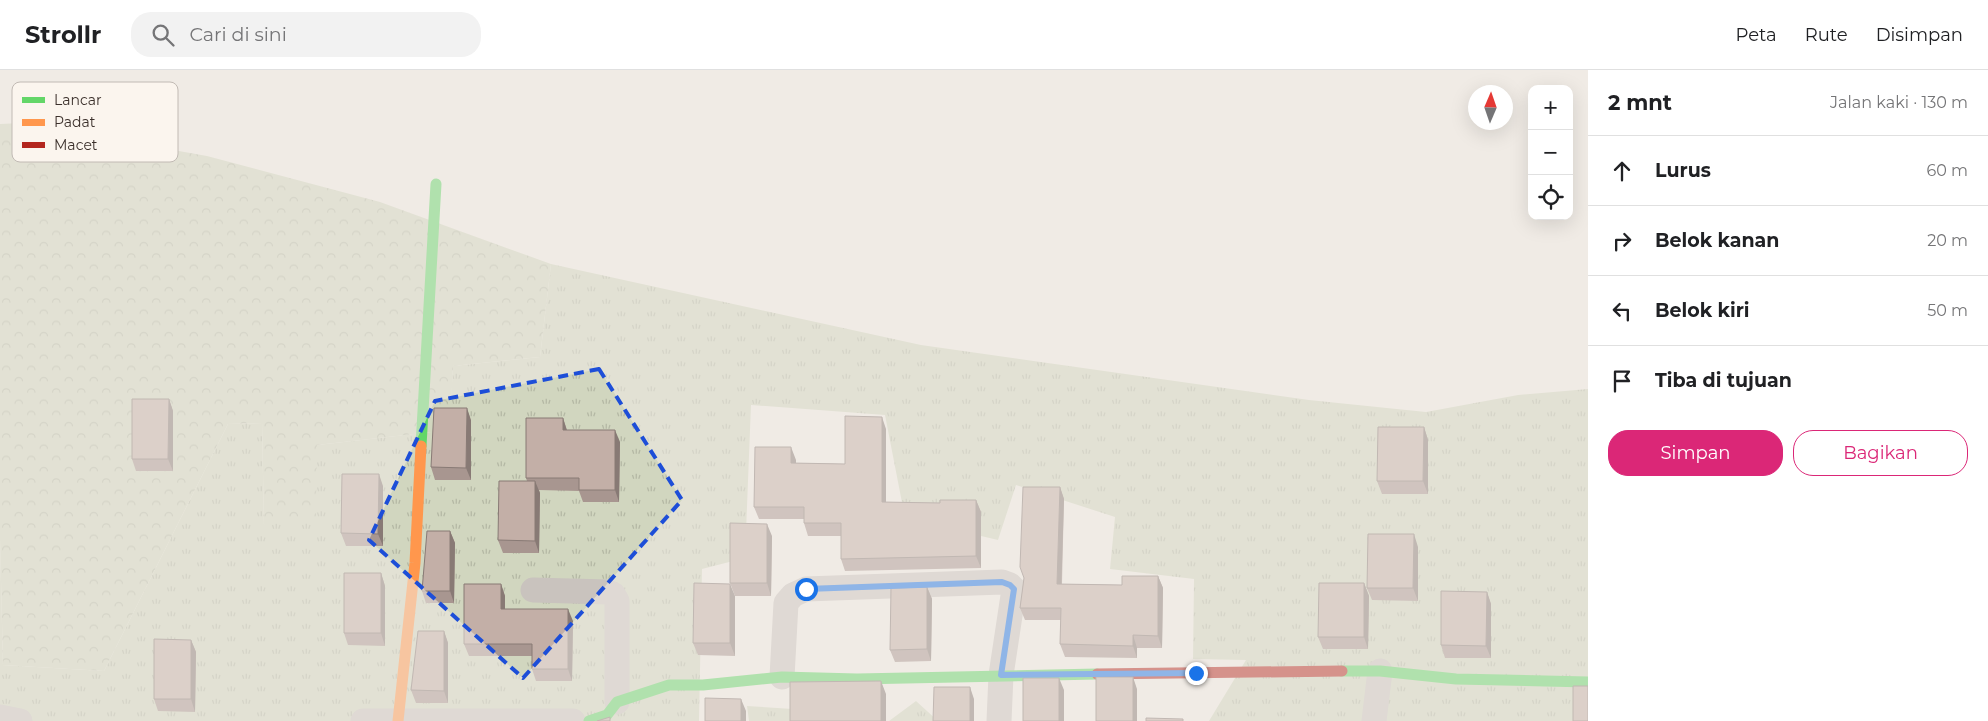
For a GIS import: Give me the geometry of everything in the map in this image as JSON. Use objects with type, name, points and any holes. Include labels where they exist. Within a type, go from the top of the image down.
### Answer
[{"type":"street","points":[[398,720],[414,563],[436,184]]},
{"type":"street","points":[[782,677],[786,602],[793,595],[806,589],[1002,582],[1014,589],[1001,675],[999,721]]},
{"type":"street","points":[[533,590],[608,592],[615,596],[617,601],[617,702]]},
{"type":"street","points":[[589,721],[607,715],[617,702],[669,685],[703,685],[782,677],[857,679],[1001,675],[1380,671],[1456,679],[1588,682]]},
{"type":"street","points":[[1374,721],[1380,671]]},
{"type":"street","points":[[0,716],[20,721]]},
{"type":"street","points":[[363,721],[573,721]]},
{"type":"highlighted area","points":[[599,369],[682,500],[523,678],[369,540],[435,401]]},
{"type":"green space","points":[[12,123],[12,162],[178,162],[178,151],[207,156],[380,202],[551,264],[540,357],[453,366],[450,430],[317,445],[316,518],[264,525],[262,423],[228,424],[104,671],[3,665],[0,540],[0,124]]},
{"type":"green space","points":[[551,264],[921,345],[1309,400],[1426,412],[1518,395],[1588,389],[1588,721],[1209,721],[1246,660],[1193,659],[1194,579],[1110,569],[1115,517],[1016,485],[998,540],[905,518],[885,415],[751,405],[745,558],[702,569],[699,721],[0,721],[0,540],[3,665],[104,671],[228,424],[262,423],[264,525],[317,445],[449,430],[453,366],[540,357]]},
{"type":"green space","points":[[916,701],[938,721],[889,721]]},
{"type":"green space","points":[[747,706],[808,710],[805,721],[749,721]]},
{"type":"building","points":[[132,399],[169,399],[168,459],[132,459]]},
{"type":"building","points":[[434,408],[467,408],[466,468],[431,467]]},
{"type":"building","points":[[845,416],[882,417],[882,502],[940,503],[940,500],[976,500],[976,556],[841,559],[841,523],[804,523],[804,507],[754,507],[755,447],[791,447],[791,463],[845,464]]},
{"type":"building","points":[[526,418],[563,418],[563,430],[615,430],[615,490],[579,490],[579,478],[526,478]]},
{"type":"building","points":[[1378,427],[1424,427],[1423,481],[1377,481]]},
{"type":"building","points":[[342,474],[379,474],[378,534],[341,533]]},
{"type":"building","points":[[499,481],[535,481],[535,541],[498,540]]},
{"type":"building","points":[[1023,487],[1060,487],[1057,584],[1122,585],[1122,576],[1158,576],[1158,636],[1133,635],[1133,646],[1060,644],[1061,608],[1020,608],[1024,578],[1020,567]]},
{"type":"building","points":[[730,523],[767,524],[767,583],[730,583]]},
{"type":"building","points":[[427,531],[450,531],[450,591],[422,591]]},
{"type":"building","points":[[1368,534],[1414,534],[1413,588],[1367,588]]},
{"type":"building","points":[[344,573],[381,573],[381,633],[344,633]]},
{"type":"building","points":[[694,583],[730,584],[730,643],[693,643]]},
{"type":"building","points":[[1319,583],[1364,583],[1364,637],[1318,637]]},
{"type":"building","points":[[464,584],[501,584],[501,609],[568,609],[568,669],[532,669],[532,644],[464,644]]},
{"type":"building","points":[[927,587],[927,649],[890,650],[891,588]]},
{"type":"building","points":[[1441,591],[1487,592],[1486,646],[1441,645]]},
{"type":"building","points":[[418,631],[444,631],[444,691],[411,690]]},
{"type":"building","points":[[154,639],[191,640],[191,699],[154,699]]},
{"type":"building","points":[[1096,677],[1133,677],[1133,721],[1096,721]]},
{"type":"building","points":[[1023,678],[1059,678],[1059,721],[1023,721]]},
{"type":"building","points":[[881,681],[881,721],[790,721],[790,682]]},
{"type":"building","points":[[1573,686],[1588,686],[1588,721],[1573,721]]},
{"type":"building","points":[[934,687],[970,687],[970,721],[933,721]]},
{"type":"building","points":[[705,698],[741,699],[741,721],[705,721]]},
{"type":"building","points":[[610,717],[610,721],[597,721]]},
{"type":"building","points":[[1146,718],[1183,719],[1183,721],[1146,721]]},
{"type":"traffic: fast","points":[[421,446],[436,184]]},
{"type":"traffic: fast","points":[[1342,671],[1380,671],[1456,679],[1588,682]]},
{"type":"traffic: fast","points":[[589,721],[607,715],[617,702],[669,685],[703,685],[782,677],[857,679],[1097,674]]},
{"type":"traffic: slow","points":[[398,721],[415,563],[421,446]]},
{"type":"traffic: jam","points":[[1097,674],[1342,671]]},
{"type":"route","points":[[806,589],[1002,582],[1014,589],[1001,675],[1196,673]]}]
